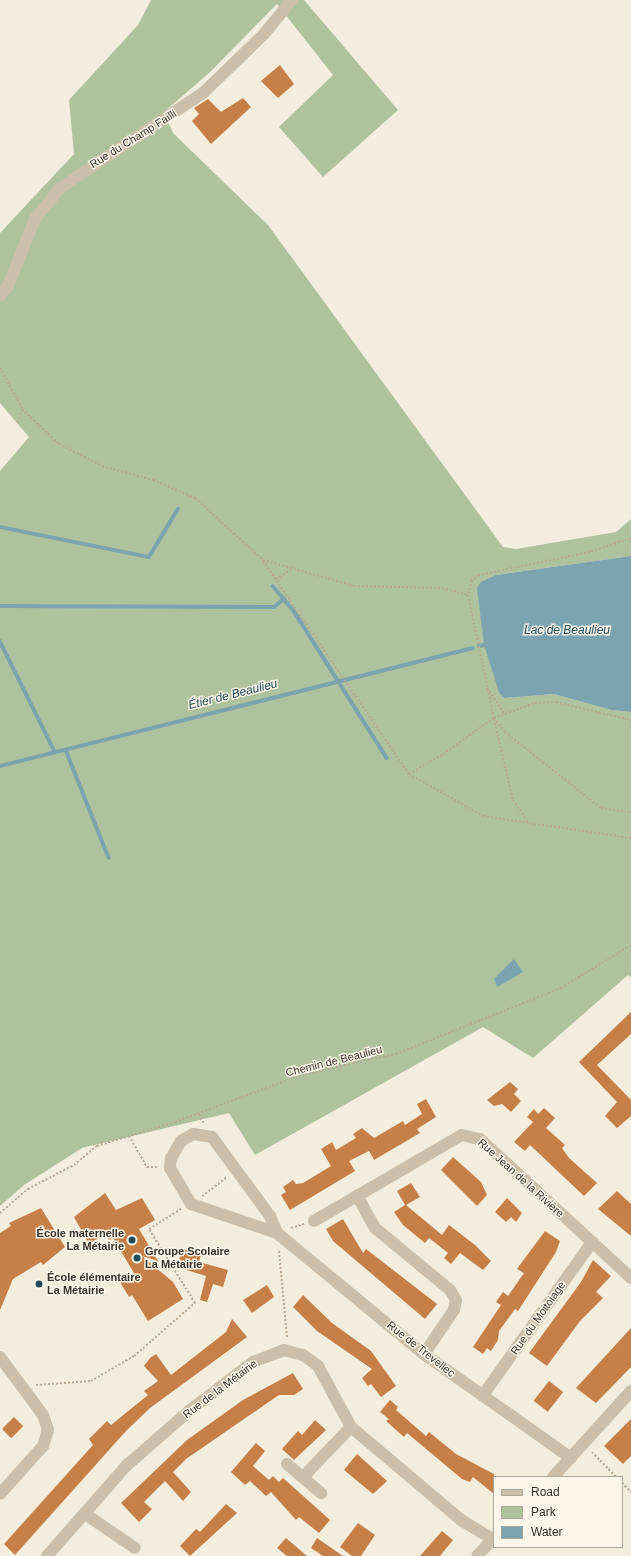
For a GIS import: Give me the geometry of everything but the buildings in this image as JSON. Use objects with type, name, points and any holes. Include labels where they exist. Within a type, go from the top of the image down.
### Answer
[{"type":"street","name":"Rue du Champ Failli","points":[[0,296],[8,286],[35,219],[60,188],[203,93],[264,34],[292,0]]},
{"type":"street","name":"Rue de Trevellec","points":[[170,1168],[171,1158],[181,1141],[192,1134],[204,1133],[224,1150],[270,1216],[277,1233]]},
{"type":"street","name":"Rue Jean de la Rivière","points":[[314,1221],[468,1134],[480,1139],[631,1278]]},
{"type":"street","points":[[170,1168],[191,1204]]},
{"type":"street","points":[[357,1196],[375,1228],[450,1290],[456,1300],[454,1310],[424,1354]]},
{"type":"street","name":"Rue de Trevellec","points":[[191,1204],[277,1233],[424,1354],[571,1458]]},
{"type":"street","name":"Rue du Moitoiage","points":[[483,1395],[592,1242]]},
{"type":"street","name":"Rue de la Métairie","points":[[47,1556],[65,1531],[85,1514],[126,1466],[189,1411],[253,1362],[268,1354],[288,1351],[303,1355],[318,1366],[351,1428],[461,1520],[493,1537]]},
{"type":"street","points":[[0,1357],[43,1415],[48,1430],[44,1446],[0,1494]]},
{"type":"street","points":[[554,1476],[631,1391]]},
{"type":"street","points":[[303,1477],[351,1428]]},
{"type":"street","points":[[287,1464],[321,1492]]},
{"type":"street","points":[[85,1514],[135,1548]]},
{"type":"street","points":[[477,1556],[493,1539]]},
{"type":"path","points":[[0,368],[22,408],[59,444],[102,466],[153,480],[195,498],[263,560],[409,774],[483,816],[631,838]]},
{"type":"path","points":[[16,423],[22,408]]},
{"type":"path","points":[[528,822],[513,800],[486,687],[468,595],[472,580],[479,575],[590,552],[631,538]]},
{"type":"path","points":[[263,560],[354,586],[442,588],[468,595]]},
{"type":"path","points":[[276,580],[292,569]]},
{"type":"path","points":[[486,687],[504,713]]},
{"type":"path","points":[[409,774],[443,754],[494,718],[504,713],[535,703],[556,702],[631,720]]},
{"type":"path","points":[[494,718],[505,732],[601,808],[631,812]]},
{"type":"path","name":"Chemin de Beaulieu","points":[[0,1213],[28,1189],[74,1165],[97,1146],[301,1075],[396,1054],[561,988],[631,945]]},
{"type":"path","points":[[129,1136],[147,1167],[170,1168]]},
{"type":"path","points":[[22,1386],[91,1381],[134,1356],[195,1303],[149,1229],[191,1204],[238,1170]]},
{"type":"path","points":[[288,1351],[277,1233],[314,1221]]},
{"type":"path","points":[[583,1443],[615,1476]]},
{"type":"path","points":[[623,1484],[631,1492]]},
{"type":"green space","points":[[151,0],[304,0],[398,110],[323,177],[279,127],[333,75],[277,4],[209,73],[163,113],[174,134],[268,225],[503,547],[516,549],[616,532],[631,519],[631,556],[496,575],[493,673],[504,698],[554,694],[611,710],[631,712],[631,978],[628,975],[533,1058],[483,1027],[255,1155],[229,1113],[82,1148],[24,1185],[0,1206],[0,471],[29,437],[0,403],[0,233],[74,154],[69,100],[138,25]]},
{"type":"water","name":"Lac de Beaulieu","points":[[631,556],[631,712],[611,710],[554,694],[504,698],[499,692],[484,645],[477,588],[481,582],[496,575]]},
{"type":"water","points":[[514,959],[523,972],[497,987],[494,979]]},
{"type":"waterway","points":[[0,527],[149,557],[178,509]]},
{"type":"waterway","points":[[273,586],[294,611],[387,758]]},
{"type":"waterway","points":[[0,606],[274,607],[284,599]]},
{"type":"waterway","points":[[0,641],[55,752]]},
{"type":"waterway","name":"Étier de Beaulieu","points":[[479,646],[484,645]]},
{"type":"waterway","name":"Étier de Beaulieu","points":[[0,766],[472,648]]},
{"type":"waterway","points":[[66,750],[109,858]]},
{"type":"place","name":"École maternelle La Métairie","points":[[132,1240]]},
{"type":"place","name":"Groupe Scolaire La Métairie","points":[[137,1258]]},
{"type":"place","name":"École élémentaire La Métairie","points":[[39,1284]]}]
